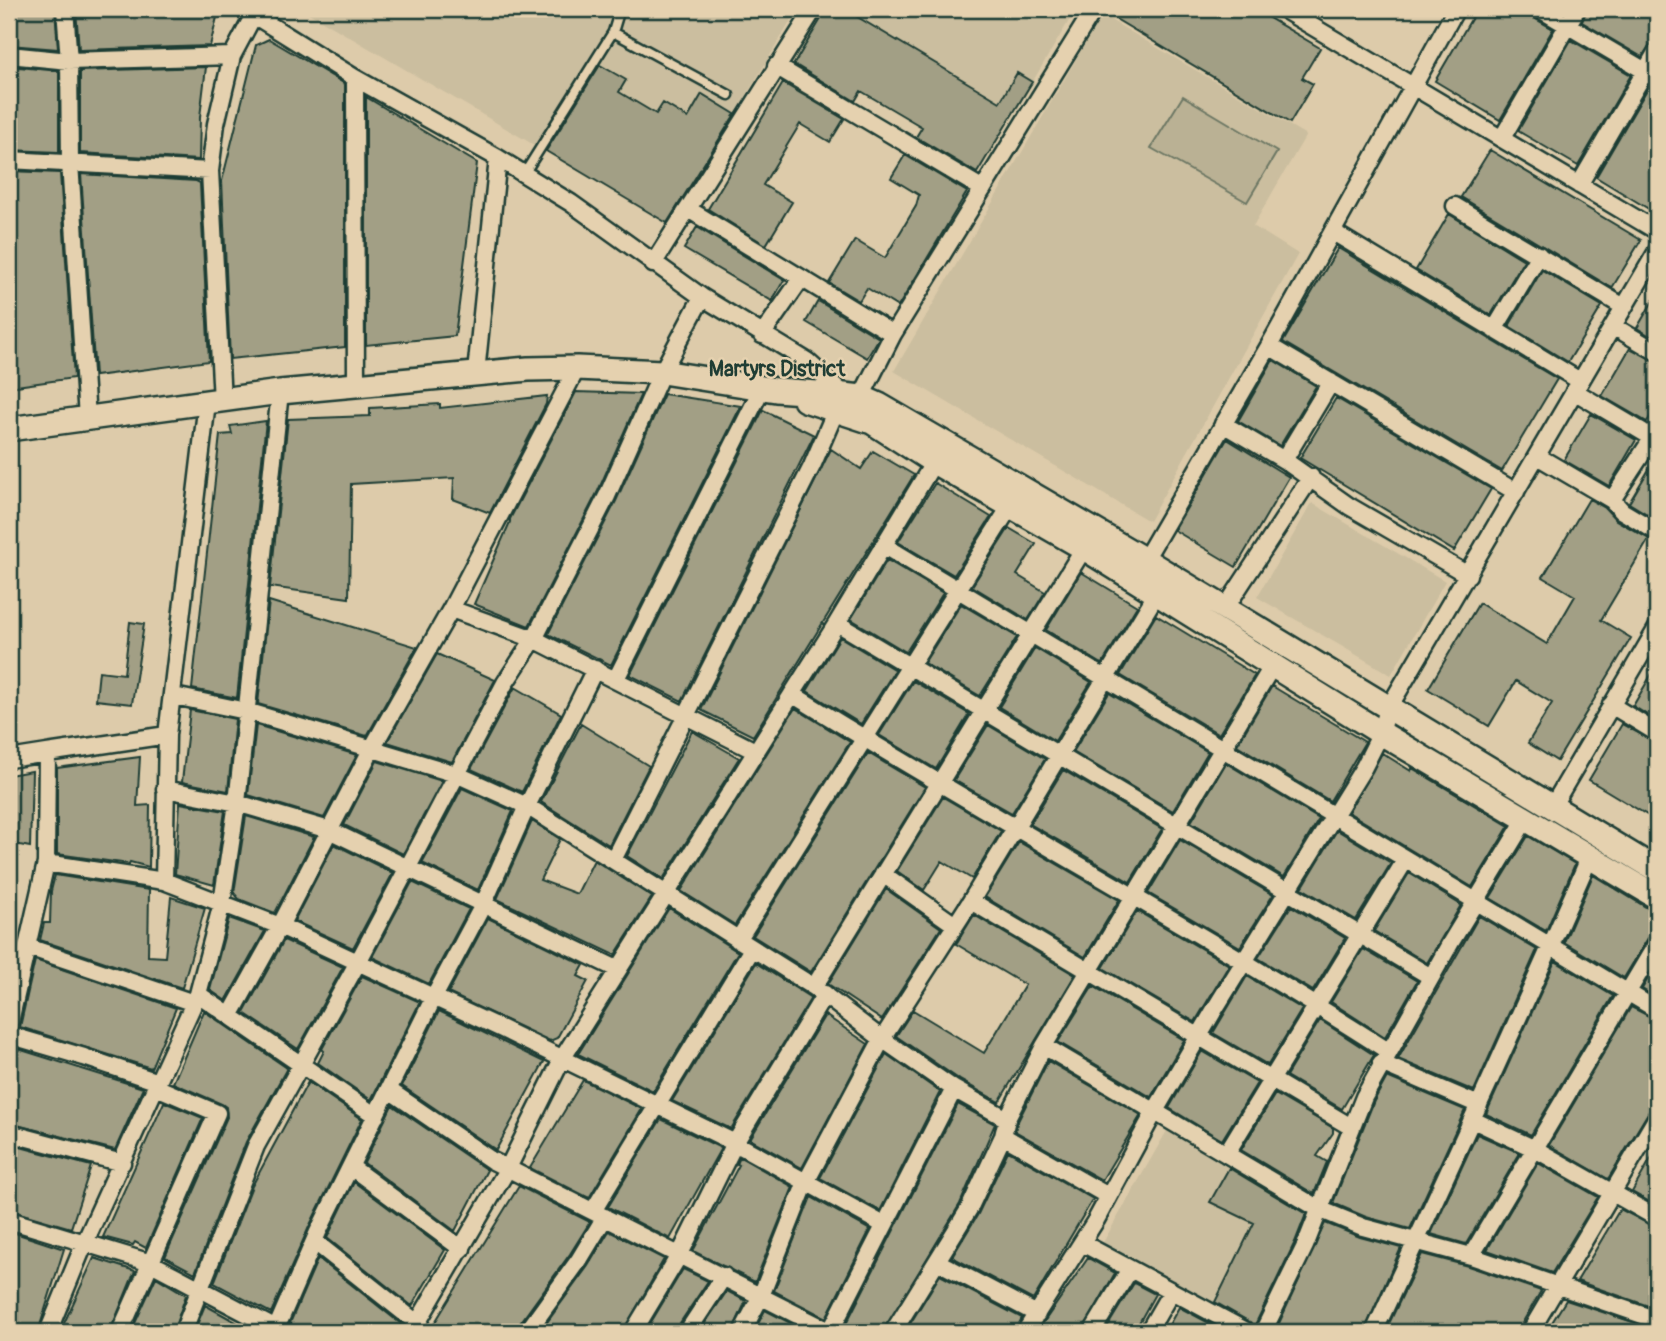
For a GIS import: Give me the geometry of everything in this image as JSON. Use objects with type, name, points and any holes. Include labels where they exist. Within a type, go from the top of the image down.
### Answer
[{"type":"street","points":[[65,9],[69,61],[70,163],[87,418]]},
{"type":"street","points":[[653,264],[814,9]]},
{"type":"street","points":[[613,860],[847,401],[893,334],[1094,9]]},
{"type":"street","points":[[1283,9],[1310,16],[1412,85],[1657,231]]},
{"type":"street","points":[[1139,570],[1269,346],[1456,9]]},
{"type":"street","points":[[1540,9],[1651,74]]},
{"type":"street","points":[[1502,138],[1577,9]]},
{"type":"street","points":[[164,881],[167,736],[214,402],[210,171],[216,124],[232,56],[251,11],[355,78],[571,202],[702,297],[807,360],[847,401],[873,422],[934,462],[1084,548],[1139,570],[1224,610],[1657,870]]},
{"type":"street","points":[[1579,185],[1651,74],[1657,51]]},
{"type":"street","points":[[9,55],[69,61],[232,56]]},
{"type":"street","points":[[776,66],[984,189]]},
{"type":"street","points":[[355,78],[356,386]]},
{"type":"street","points":[[476,373],[498,158]]},
{"type":"street","points":[[9,160],[210,171]]},
{"type":"street","points":[[1455,206],[1625,307]]},
{"type":"street","points":[[688,209],[893,334]]},
{"type":"street","points":[[1333,232],[1494,330],[1655,434],[1612,500]]},
{"type":"street","points":[[1026,1332],[1082,1243],[1155,1111],[1243,962],[1364,767],[1381,733],[1388,709],[1657,251]]},
{"type":"street","points":[[1494,330],[1538,255]]},
{"type":"street","points":[[762,335],[801,279]]},
{"type":"street","points":[[183,1332],[256,1146],[358,962],[505,682],[534,639],[607,496],[662,372],[702,297]]},
{"type":"street","points":[[1613,326],[1657,352]]},
{"type":"street","points":[[1269,346],[1516,492]]},
{"type":"street","points":[[230,1016],[281,926],[371,750],[451,609],[576,368]]},
{"type":"street","points":[[9,429],[280,392],[476,373],[576,368],[662,372],[879,405],[1139,570],[1157,593],[1381,733],[1527,817],[1657,897]]},
{"type":"street","points":[[1284,460],[1331,382]]},
{"type":"street","points":[[615,678],[769,389]]},
{"type":"street","points":[[48,1332],[85,1242],[196,999],[222,903],[237,803],[280,392]]},
{"type":"street","points":[[1223,424],[1311,477],[1349,506],[1468,575]]},
{"type":"street","points":[[1536,456],[1612,500],[1622,511],[1657,532]]},
{"type":"street","points":[[315,1242],[414,1328],[508,1168],[562,1059],[885,546],[934,462]]},
{"type":"street","points":[[1224,610],[1311,477]]},
{"type":"street","points":[[738,940],[1011,505]]},
{"type":"street","points":[[885,546],[1657,1010]]},
{"type":"street","points":[[633,1332],[680,1254],[735,1143],[883,874],[1084,548]]},
{"type":"street","points":[[742,1332],[761,1296],[806,1182],[882,1039],[971,901],[1157,593]]},
{"type":"street","points":[[451,609],[534,639],[755,751]]},
{"type":"street","points":[[837,623],[1431,977]]},
{"type":"street","points":[[1552,807],[1657,628]]},
{"type":"street","points":[[893,1332],[969,1209],[1003,1136],[1007,1119],[1044,1046],[1273,665]]},
{"type":"street","points":[[9,1220],[151,1264],[201,1288],[269,1328],[315,1242],[434,997],[483,905],[527,806],[595,669]]},
{"type":"street","points":[[792,694],[865,740],[1317,1005],[1385,1057],[1535,1149],[1657,1218]]},
{"type":"street","points":[[174,696],[246,711],[456,774],[527,806],[819,990],[882,1039],[954,1089],[1007,1119]]},
{"type":"street","points":[[1611,705],[1657,733]]},
{"type":"street","points":[[9,759],[167,736]]},
{"type":"street","points":[[9,1026],[46,863],[47,753]]},
{"type":"street","points":[[165,789],[237,803],[329,830],[617,969]]},
{"type":"street","points":[[1263,1332],[1305,1245],[1351,1127],[1385,1057],[1527,817]]},
{"type":"street","points":[[1374,1332],[1476,1113],[1590,856]]},
{"type":"street","points":[[1226,1154],[1406,859]]},
{"type":"street","points":[[46,863],[164,881],[281,926],[735,1143],[884,1224]]},
{"type":"street","points":[[883,874],[955,925]]},
{"type":"street","points":[[971,901],[1351,1127]]},
{"type":"street","points":[[1471,1256],[1657,943]]},
{"type":"street","points":[[28,947],[196,999],[230,1016],[376,1116]]},
{"type":"street","points":[[527,1332],[579,1260],[599,1214],[657,1105],[752,949]]},
{"type":"street","points":[[9,1035],[84,1057],[157,1085],[217,1113],[120,1332]]},
{"type":"street","points":[[1044,1046],[1319,1209],[1363,1227],[1471,1256],[1657,1321]]},
{"type":"street","points":[[389,1090],[491,1160],[831,1332],[954,1089]]},
{"type":"street","points":[[1531,1332],[1657,1117]]},
{"type":"street","points":[[9,1133],[122,1164]]},
{"type":"street","points":[[1003,1136],[1108,1196]]},
{"type":"street","points":[[351,1167],[462,1249]]},
{"type":"street","points":[[1082,1243],[1171,1292],[1219,1326],[1248,1332]]},
{"type":"street","points":[[938,1262],[1037,1314]]},
{"type":"street","points":[[1092,1332],[1130,1269]]},
{"type":"street","points":[[687,1332],[724,1276]]},
{"type":"street","points":[[1148,1332],[1171,1292]]},
{"type":"lane","points":[[524,174],[612,32],[620,9]]},
{"type":"lane","points":[[612,32],[729,95]]},
{"type":"shaded area","points":[[302,9],[798,9],[669,224]]},
{"type":"shaded area","points":[[844,9],[1076,9],[1015,111]]},
{"type":"shaded area","points":[[1102,15],[1306,135],[1253,226],[1298,254],[1149,521],[894,371]]},
{"type":"shaded area","points":[[1183,96],[1277,152],[1247,202],[1151,148]]},
{"type":"shaded area","points":[[1312,503],[1445,581],[1391,675],[1257,597]]},
{"type":"shaded area","points":[[1168,1129],[1230,1166],[1210,1202],[1254,1223],[1212,1308],[1101,1246]]},
{"type":"building","points":[[9,9],[55,9],[58,49],[9,45]]},
{"type":"building","points":[[76,9],[219,9],[210,46],[79,50]]},
{"type":"building","points":[[827,9],[844,9],[1000,102],[1017,73],[1032,82],[977,173],[916,137],[922,127],[861,91],[855,101],[794,64]]},
{"type":"building","points":[[1104,9],[1254,9],[1320,48],[1302,78],[1313,84],[1290,123],[1104,12]]},
{"type":"building","points":[[1477,9],[1530,9],[1534,18],[1553,29],[1500,120],[1435,81]]},
{"type":"building","points":[[1587,9],[1657,9],[1657,34],[1642,57],[1582,22]]},
{"type":"building","points":[[269,39],[345,84],[345,347],[230,359],[222,181],[256,45]]},
{"type":"building","points":[[1571,40],[1631,75],[1578,166],[1518,131]]},
{"type":"building","points":[[600,65],[626,80],[619,92],[656,114],[663,103],[688,118],[702,94],[735,114],[667,223],[546,151]]},
{"type":"building","points":[[9,66],[59,71],[59,152],[9,150]]},
{"type":"building","points":[[206,67],[200,117],[199,160],[80,153],[80,71]]},
{"type":"building","points":[[783,83],[844,119],[830,142],[800,124],[763,185],[792,202],[766,245],[708,209]]},
{"type":"building","points":[[1649,86],[1657,89],[1657,214],[1596,177]]},
{"type":"building","points":[[366,97],[477,163],[455,336],[366,345]]},
{"type":"building","points":[[1490,150],[1641,240],[1612,288],[1461,197]]},
{"type":"building","points":[[905,155],[967,192],[898,307],[867,288],[859,301],[829,283],[855,240],[885,258],[916,206],[919,195],[891,178]]},
{"type":"building","points":[[9,171],[60,173],[74,378],[9,387]]},
{"type":"building","points":[[81,174],[200,183],[209,361],[95,376]]},
{"type":"building","points":[[1449,214],[1524,260],[1491,315],[1416,270]]},
{"type":"building","points":[[697,227],[784,280],[772,301],[684,249]]},
{"type":"building","points":[[1338,248],[1557,379],[1502,471],[1283,342]]},
{"type":"building","points":[[1542,270],[1602,306],[1568,362],[1509,326]]},
{"type":"building","points":[[1657,294],[1657,340],[1637,328]]},
{"type":"building","points":[[818,301],[879,338],[867,358],[806,322]]},
{"type":"building","points":[[1630,348],[1657,362],[1657,406],[1647,422],[1602,396]]},
{"type":"building","points":[[1273,360],[1316,386],[1280,446],[1238,421]]},
{"type":"building","points":[[576,392],[641,394],[598,491],[529,626],[474,604],[510,519]]},
{"type":"building","points":[[664,394],[741,406],[611,665],[548,634],[616,501]]},
{"type":"building","points":[[547,396],[546,404],[490,513],[453,499],[454,478],[351,484],[349,598],[270,587],[288,419],[370,416],[370,408],[440,404],[440,408]]},
{"type":"building","points":[[1336,398],[1491,489],[1454,551],[1300,458]]},
{"type":"building","points":[[763,410],[814,435],[682,701],[630,675]]},
{"type":"building","points":[[1591,414],[1636,440],[1609,486],[1564,460]]},
{"type":"building","points":[[266,421],[237,698],[192,689],[220,435],[232,434],[230,426]]},
{"type":"building","points":[[1227,439],[1289,477],[1236,567],[1174,530]]},
{"type":"building","points":[[831,449],[861,469],[873,451],[914,475],[753,736],[701,710]]},
{"type":"building","points":[[1657,456],[1657,520],[1629,503]]},
{"type":"building","points":[[935,483],[991,517],[954,575],[898,542]]},
{"type":"building","points":[[1589,499],[1605,508],[1616,520],[1649,539],[1601,620],[1631,638],[1557,761],[1528,743],[1552,703],[1516,681],[1489,726],[1428,689],[1479,603],[1547,644],[1575,596],[1543,577]]},
{"type":"building","points":[[1009,528],[1036,544],[1017,575],[1045,592],[1028,620],[972,586]]},
{"type":"building","points":[[887,560],[943,593],[906,652],[851,619]]},
{"type":"building","points":[[1081,572],[1137,606],[1102,664],[1046,630]]},
{"type":"building","points":[[269,601],[417,647],[367,736],[258,704]]},
{"type":"building","points":[[961,604],[1017,637],[980,696],[924,663]]},
{"type":"building","points":[[1156,615],[1255,675],[1219,734],[1120,675]]},
{"type":"building","points":[[130,622],[144,624],[132,704],[96,700],[99,671],[124,674]]},
{"type":"building","points":[[840,637],[895,670],[861,724],[807,691]]},
{"type":"building","points":[[1035,648],[1091,682],[1055,741],[999,707]]},
{"type":"building","points":[[437,654],[495,680],[452,762],[387,742]]},
{"type":"building","points":[[1657,665],[1657,721],[1633,706]]},
{"type":"building","points":[[913,681],[969,714],[936,769],[879,735]]},
{"type":"building","points":[[1272,686],[1365,742],[1330,801],[1237,745]]},
{"type":"building","points":[[515,687],[561,714],[522,792],[471,769]]},
{"type":"building","points":[[1109,693],[1208,752],[1173,811],[1073,752]]},
{"type":"building","points":[[795,708],[850,742],[735,925],[681,891]]},
{"type":"building","points":[[190,710],[235,719],[228,791],[182,782]]},
{"type":"building","points":[[581,724],[649,766],[609,845],[541,802]]},
{"type":"building","points":[[1622,724],[1657,743],[1657,821],[1589,780]]},
{"type":"building","points":[[256,725],[357,755],[324,818],[248,795]]},
{"type":"building","points":[[988,725],[1045,759],[1012,813],[954,780]]},
{"type":"building","points":[[692,731],[739,758],[663,879],[627,856]]},
{"type":"building","points":[[868,753],[925,787],[811,972],[753,936]]},
{"type":"building","points":[[1382,753],[1509,826],[1472,887],[1348,812]]},
{"type":"building","points":[[140,757],[137,806],[150,805],[149,867],[130,862],[57,854],[57,768]]},
{"type":"building","points":[[377,761],[442,781],[403,854],[344,825]]},
{"type":"building","points":[[1226,763],[1319,819],[1284,877],[1191,822]]},
{"type":"building","points":[[1063,770],[1162,829],[1130,882],[1030,824]]},
{"type":"building","points":[[32,771],[30,847],[9,843],[9,775]]},
{"type":"building","points":[[462,788],[513,811],[478,890],[422,863]]},
{"type":"building","points":[[943,797],[1001,831],[972,879],[942,861],[924,890],[897,871]]},
{"type":"building","points":[[180,803],[225,811],[214,885],[175,874]]},
{"type":"building","points":[[246,816],[314,837],[275,913],[239,899],[234,893]]},
{"type":"building","points":[[532,821],[560,839],[540,880],[577,894],[594,860],[652,897],[615,955],[497,899]]},
{"type":"building","points":[[1337,830],[1391,863],[1356,920],[1302,888]]},
{"type":"building","points":[[1528,836],[1575,864],[1546,931],[1490,898]]},
{"type":"building","points":[[1180,840],[1273,895],[1240,947],[1148,893]]},
{"type":"building","points":[[1019,842],[1119,900],[1085,957],[985,897]]},
{"type":"building","points":[[334,844],[393,873],[353,948],[294,921]]},
{"type":"building","points":[[1409,873],[1461,905],[1427,963],[1374,931]]},
{"type":"building","points":[[55,875],[149,890],[148,956],[165,957],[171,897],[205,908],[182,988],[40,940],[44,923],[50,923],[51,891]]},
{"type":"building","points":[[1593,875],[1657,914],[1657,933],[1648,938],[1624,978],[1564,942]]},
{"type":"building","points":[[412,882],[469,909],[429,984],[372,957]]},
{"type":"building","points":[[886,889],[941,928],[882,1020],[828,984]]},
{"type":"building","points":[[1291,906],[1345,938],[1313,991],[1258,958]]},
{"type":"building","points":[[669,908],[738,952],[653,1091],[578,1054]]},
{"type":"building","points":[[1137,911],[1229,965],[1195,1022],[1103,968]]},
{"type":"building","points":[[974,915],[1075,975],[999,1102],[960,1080],[896,1036],[913,1010],[984,1053],[1025,985],[956,944]]},
{"type":"building","points":[[1479,916],[1537,950],[1474,1091],[1398,1059]]},
{"type":"building","points":[[229,918],[265,931],[226,1001],[210,990]]},
{"type":"building","points":[[488,918],[584,965],[578,976],[588,981],[557,1038],[550,1041],[448,993]]},
{"type":"building","points":[[284,940],[343,967],[298,1049],[244,1013]]},
{"type":"building","points":[[1363,949],[1417,981],[1385,1037],[1331,1002]]},
{"type":"building","points":[[35,960],[176,1008],[151,1068],[20,1027]]},
{"type":"building","points":[[1555,961],[1613,996],[1531,1135],[1486,1114]]},
{"type":"building","points":[[756,963],[811,998],[731,1129],[672,1101]]},
{"type":"building","points":[[1657,963],[1657,998],[1642,989]]},
{"type":"building","points":[[362,976],[420,1002],[371,1100],[318,1063],[324,1051],[322,1049]]},
{"type":"building","points":[[1247,976],[1302,1009],[1268,1065],[1213,1033]]},
{"type":"building","points":[[1093,986],[1184,1040],[1151,1097],[1058,1042]]},
{"type":"building","points":[[1631,1007],[1657,1020],[1657,1098],[1608,1179],[1549,1145]]},
{"type":"building","points":[[204,1011],[287,1068],[246,1142],[195,1273],[165,1257],[227,1117],[226,1107],[222,1104],[173,1083]]},
{"type":"building","points":[[439,1011],[544,1062],[496,1150],[402,1086]]},
{"type":"building","points":[[825,1015],[868,1044],[802,1168],[750,1139]]},
{"type":"building","points":[[1320,1020],[1374,1055],[1342,1109],[1286,1076]]},
{"type":"building","points":[[15,1048],[143,1088],[115,1150],[9,1123],[9,1082]]},
{"type":"building","points":[[1202,1051],[1257,1083],[1222,1140],[1169,1108]]},
{"type":"building","points":[[886,1054],[940,1092],[880,1211],[820,1178]]},
{"type":"building","points":[[1048,1061],[1141,1115],[1102,1180],[1015,1131]]},
{"type":"building","points":[[1387,1077],[1465,1110],[1410,1229],[1366,1217],[1333,1203],[1374,1101]]},
{"type":"building","points":[[583,1080],[642,1109],[589,1198],[530,1168]]},
{"type":"building","points":[[308,1082],[362,1119],[309,1227],[271,1313],[214,1283],[252,1186]]},
{"type":"building","points":[[1275,1094],[1333,1128],[1333,1133],[1317,1156],[1327,1162],[1314,1194],[1241,1150]]},
{"type":"building","points":[[164,1102],[203,1118],[146,1248],[135,1242],[133,1245],[103,1237]]},
{"type":"building","points":[[958,1104],[995,1124],[960,1204],[883,1332],[847,1332],[843,1330]]},
{"type":"building","points":[[392,1105],[487,1170],[455,1231],[364,1163]]},
{"type":"building","points":[[661,1119],[721,1148],[670,1239],[608,1207]]},
{"type":"building","points":[[1477,1134],[1520,1153],[1466,1244],[1431,1234]]},
{"type":"building","points":[[9,1144],[91,1166],[71,1228],[9,1210]]},
{"type":"building","points":[[1657,1148],[1657,1206],[1632,1192]]},
{"type":"building","points":[[1008,1151],[1093,1199],[1033,1300],[952,1257],[978,1214]]},
{"type":"building","points":[[740,1157],[793,1187],[755,1282],[693,1251],[739,1165],[737,1164]]},
{"type":"building","points":[[1538,1163],[1598,1197],[1552,1273],[1487,1250]]},
{"type":"building","points":[[1229,1168],[1306,1214],[1255,1325],[1215,1302],[1254,1223],[1210,1202]]},
{"type":"building","points":[[354,1182],[445,1250],[412,1306],[327,1238]]},
{"type":"building","points":[[519,1186],[590,1222],[518,1326],[517,1332],[429,1332]]},
{"type":"building","points":[[811,1197],[870,1230],[826,1318],[774,1291]]},
{"type":"building","points":[[1620,1209],[1657,1228],[1657,1309],[1577,1281]]},
{"type":"building","points":[[1325,1223],[1360,1237],[1401,1248],[1364,1332],[1275,1332]]},
{"type":"building","points":[[9,1231],[64,1249],[38,1332],[9,1332]]},
{"type":"building","points":[[609,1231],[664,1259],[623,1332],[540,1332],[588,1266]]},
{"type":"building","points":[[1422,1254],[1468,1266],[1541,1291],[1517,1332],[1385,1332]]},
{"type":"building","points":[[94,1258],[135,1271],[110,1332],[60,1332]]},
{"type":"building","points":[[318,1258],[401,1324],[397,1332],[304,1332],[290,1323]]},
{"type":"building","points":[[1088,1258],[1115,1273],[1082,1332],[1037,1332]]},
{"type":"building","points":[[683,1269],[708,1281],[678,1326],[677,1332],[645,1332]]},
{"type":"building","points":[[940,1275],[1022,1318],[1015,1332],[905,1332]]},
{"type":"building","points":[[156,1277],[186,1295],[173,1332],[131,1332]]},
{"type":"building","points":[[1134,1283],[1155,1294],[1134,1332],[1104,1332]]},
{"type":"building","points":[[727,1291],[746,1301],[732,1332],[699,1332]]},
{"type":"building","points":[[1566,1300],[1657,1330],[1657,1332],[1546,1332]]},
{"type":"building","points":[[205,1305],[254,1332],[194,1332]]},
{"type":"building","points":[[1179,1307],[1226,1332],[1165,1332]]},
{"type":"building","points":[[765,1310],[808,1332],[754,1332]]},
{"type":"district","name":"Martyrs District","points":[[777,369]]}]
